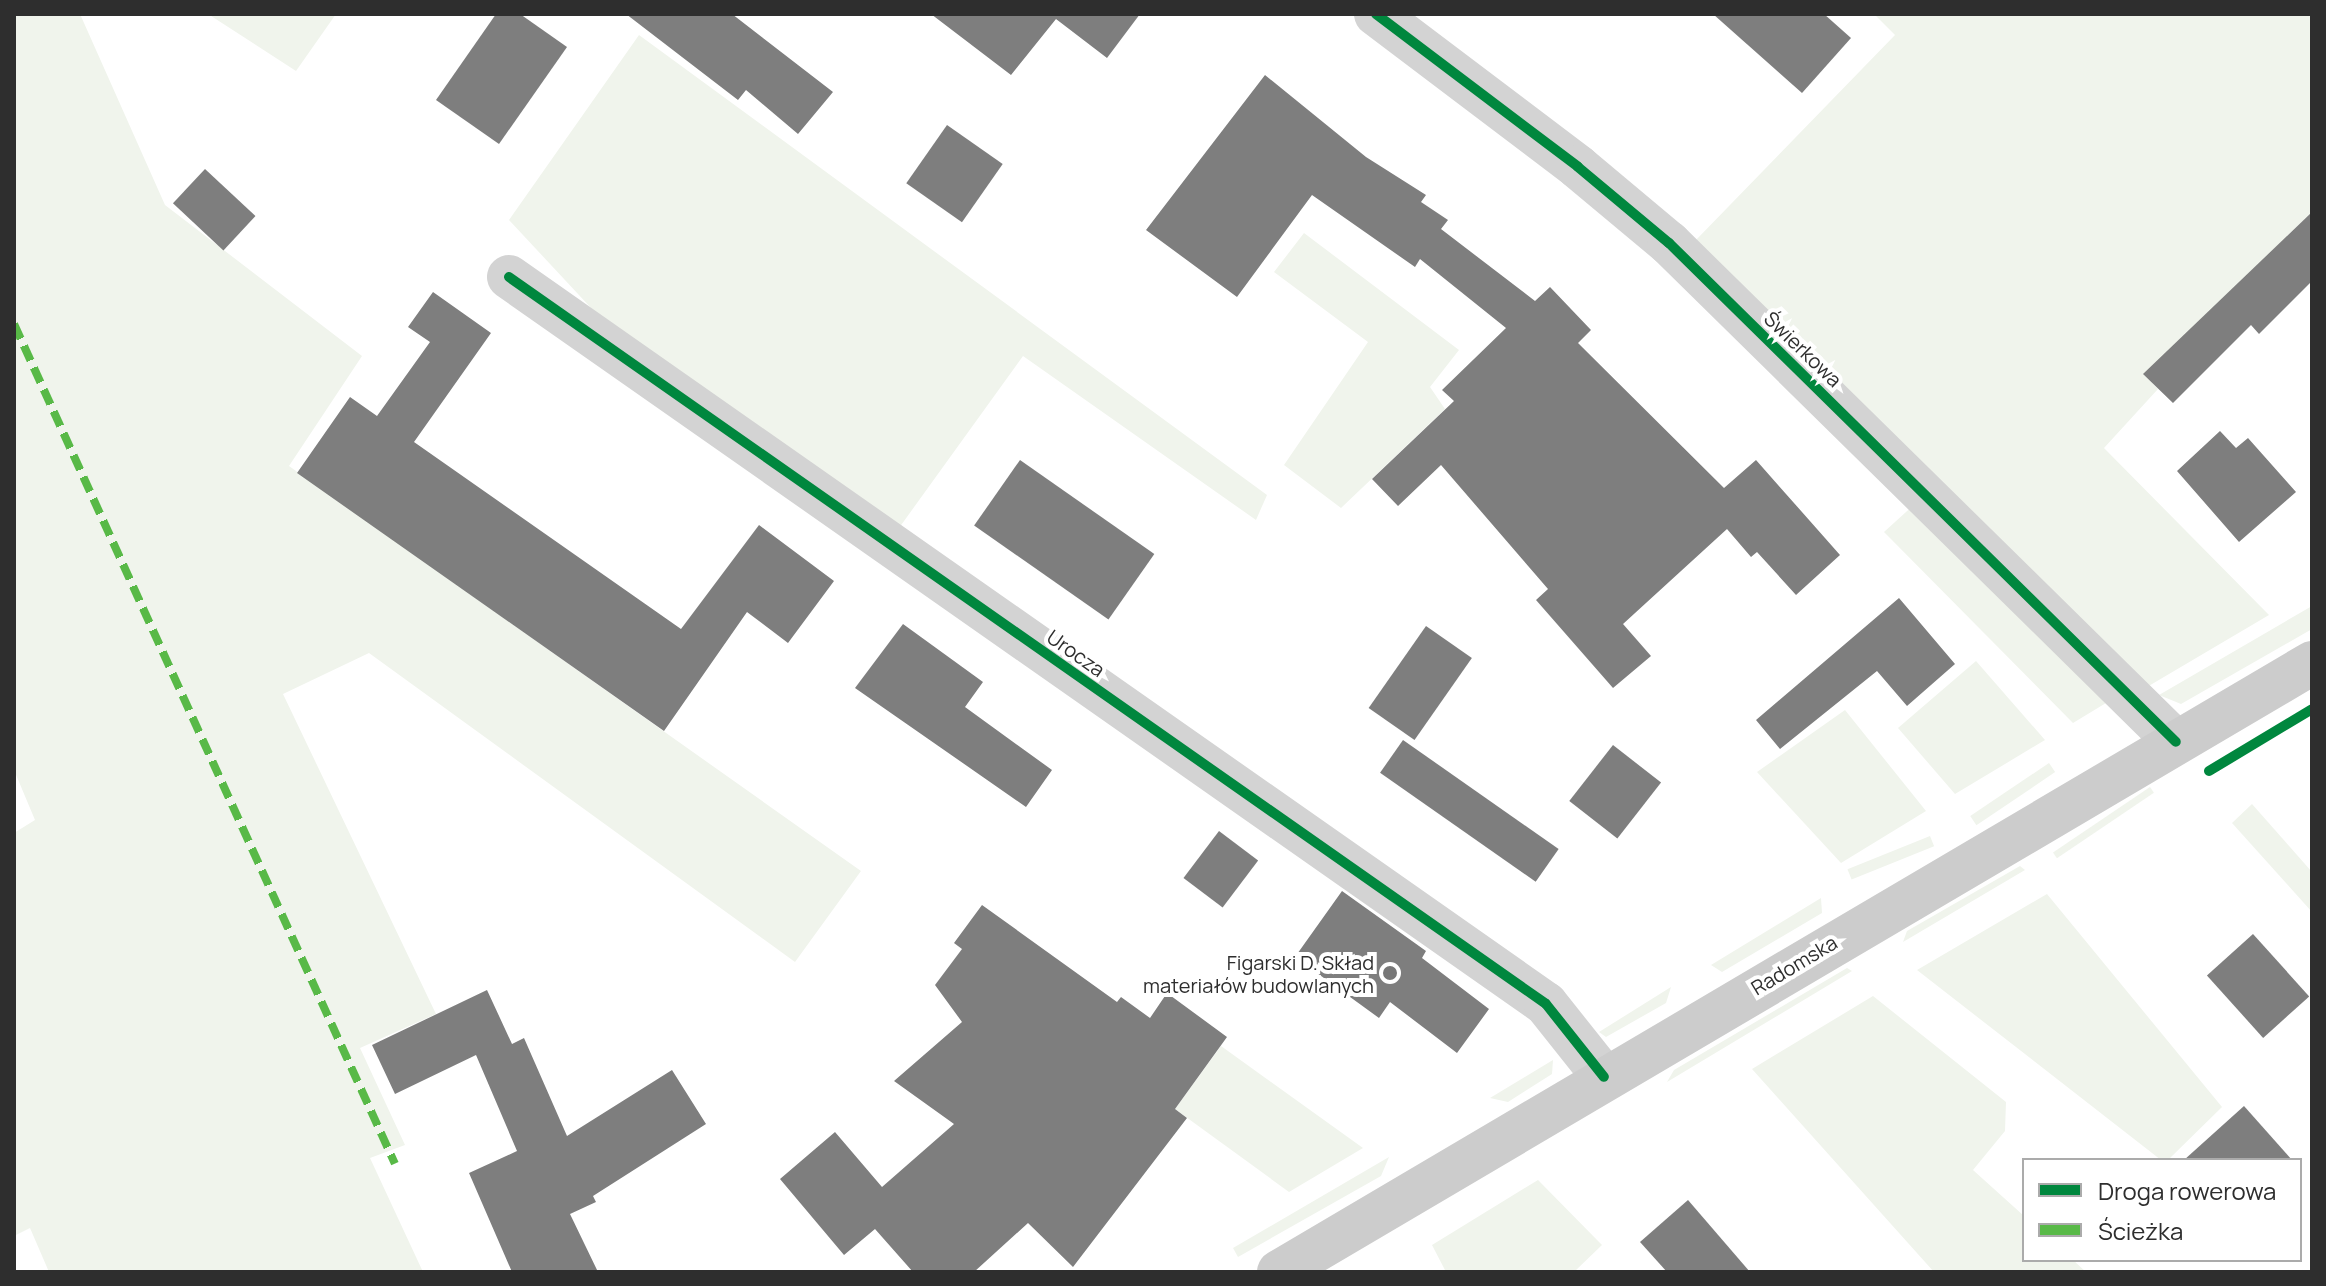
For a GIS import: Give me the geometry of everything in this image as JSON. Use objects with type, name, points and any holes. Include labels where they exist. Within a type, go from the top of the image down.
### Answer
[{"type":"main road","name":"Radomska","points":[[1279,1272],[1604,1077],[2312,663]]},
{"type":"street","name":"Świerkowa","points":[[1376,14],[1578,167],[1669,243],[2176,742]]},
{"type":"street","name":"Urocza","points":[[509,277],[1546,1004],[1604,1077]]},
{"type":"shaded area","points":[[14,14],[80,14],[165,205],[362,356],[289,466],[861,871],[795,962],[369,653],[283,694],[436,1014],[360,1048],[405,1145],[370,1158],[423,1272],[49,1272],[30,1228],[14,1236],[14,833],[35,820],[14,770]]},
{"type":"shaded area","points":[[208,14],[336,14],[296,71]]},
{"type":"shaded area","points":[[1874,14],[2312,14],[2312,212],[2144,374],[2158,389],[2104,448],[2269,615],[2147,687],[1695,241],[1895,35]]},
{"type":"shaded area","points":[[639,35],[1267,495],[1256,520],[1023,356],[899,528],[606,324],[509,220]]},
{"type":"shaded area","points":[[1304,233],[1459,350],[1430,387],[1445,409],[1341,508],[1284,465],[1368,342],[1274,272]]},
{"type":"shaded area","points":[[1917,502],[2106,703],[2073,723],[1884,532]]},
{"type":"shaded area","points":[[2312,606],[2312,629],[2181,704],[2159,695]]},
{"type":"shaded area","points":[[1976,661],[2045,740],[1955,794],[1898,728]]},
{"type":"shaded area","points":[[1845,710],[1926,811],[1841,863],[1757,772]]},
{"type":"shaded area","points":[[2049,763],[2055,772],[1976,825],[1970,816]]},
{"type":"shaded area","points":[[2150,787],[2154,793],[2057,858],[2053,852]]},
{"type":"shaded area","points":[[2252,804],[2312,872],[2312,912],[2232,823]]},
{"type":"shaded area","points":[[1930,836],[1934,846],[1852,880],[1847,869]]},
{"type":"shaded area","points":[[2020,866],[2025,870],[1903,942],[1907,931]]},
{"type":"shaded area","points":[[2047,894],[2222,1107],[2170,1158],[2158,1158],[1917,970]]},
{"type":"shaded area","points":[[1821,898],[1822,913],[1722,972],[1711,965]]},
{"type":"shaded area","points":[[1847,968],[1852,971],[1667,1082],[1674,1070]]},
{"type":"shaded area","points":[[1671,987],[1666,1003],[1606,1037],[1599,1032]]},
{"type":"shaded area","points":[[1873,996],[2006,1102],[2005,1131],[1973,1170],[2022,1214],[2022,1262],[2075,1262],[2086,1272],[1934,1272],[1752,1069]]},
{"type":"shaded area","points":[[1221,1046],[1363,1148],[1289,1192],[1175,1109]]},
{"type":"shaded area","points":[[1553,1060],[1552,1074],[1508,1102],[1490,1098]]},
{"type":"shaded area","points":[[1389,1157],[1381,1176],[1238,1257],[1233,1248]]},
{"type":"shaded area","points":[[1538,1180],[1602,1245],[1574,1272],[1446,1272],[1432,1245]]},
{"type":"building","points":[[496,14],[520,14],[567,47],[499,144],[436,100]]},
{"type":"building","points":[[626,14],[732,14],[833,92],[798,134],[746,90],[738,100]]},
{"type":"building","points":[[931,14],[1140,14],[1107,58],[1056,19],[1011,75]]},
{"type":"building","points":[[1713,14],[1824,14],[1851,38],[1802,93]]},
{"type":"building","points":[[1265,75],[1366,157],[1426,195],[1421,202],[1448,220],[1441,229],[1535,301],[1550,287],[1591,330],[1578,343],[1724,488],[1756,460],[1840,555],[1796,595],[1757,552],[1751,557],[1727,529],[1623,624],[1651,656],[1613,688],[1536,600],[1548,589],[1441,465],[1398,506],[1372,479],[1454,401],[1442,390],[1506,328],[1420,259],[1415,267],[1312,195],[1237,297],[1146,230]]},
{"type":"building","points":[[947,125],[1003,164],[962,222],[906,183]]},
{"type":"building","points":[[205,169],[255,216],[223,250],[173,203]]},
{"type":"building","points":[[2312,212],[2312,281],[2259,334],[2251,325],[2173,403],[2143,374]]},
{"type":"building","points":[[433,292],[491,333],[414,442],[681,629],[759,525],[834,581],[788,643],[747,612],[664,731],[297,473],[350,397],[377,416],[430,342],[408,327]]},
{"type":"building","points":[[2220,431],[2236,448],[2248,438],[2296,492],[2239,542],[2177,471]]},
{"type":"building","points":[[1020,460],[1154,554],[1108,620],[974,526]]},
{"type":"building","points":[[1899,598],[1955,664],[1907,706],[1877,671],[1780,749],[1756,720]]},
{"type":"building","points":[[903,624],[983,682],[965,707],[1052,770],[1026,807],[855,688]]},
{"type":"building","points":[[1426,626],[1472,658],[1415,740],[1369,708]]},
{"type":"building","points":[[1403,740],[1559,849],[1536,882],[1380,773]]},
{"type":"building","points":[[1613,745],[1661,783],[1617,839],[1569,801]]},
{"type":"building","points":[[1219,831],[1258,860],[1223,908],[1183,878]]},
{"type":"building","points":[[1342,891],[1426,951],[1422,958],[1489,1009],[1457,1053],[1390,1002],[1379,1018],[1295,957]]},
{"type":"building","points":[[982,905],[1117,1002],[1121,997],[1150,1018],[1167,993],[1227,1037],[1175,1109],[1187,1118],[1073,1267],[1028,1223],[974,1272],[913,1272],[875,1229],[844,1255],[780,1179],[835,1132],[882,1187],[954,1124],[894,1081],[962,1022],[935,985],[962,949],[954,943]]},
{"type":"building","points":[[2253,934],[2309,996],[2263,1038],[2207,975]]},
{"type":"building","points":[[487,990],[512,1044],[524,1038],[567,1136],[672,1070],[706,1124],[593,1196],[596,1202],[570,1214],[598,1272],[512,1272],[469,1173],[517,1151],[476,1055],[395,1094],[372,1045]]},
{"type":"building","points":[[2244,1106],[2290,1158],[2186,1158]]},
{"type":"building","points":[[1688,1200],[1750,1272],[1667,1272],[1640,1242]]},
{"type":"marked path","points":[[14,324],[395,1164]]},
{"type":"cycle path","points":[[1376,14],[1578,167],[1669,243],[2176,742]]},
{"type":"cycle path","points":[[509,277],[1546,1004],[1604,1077]]},
{"type":"cycle path","points":[[2209,771],[2312,709]]},
{"type":"place","name":"Figarski D. Skład materiałów budowlanych","points":[[1390,973]]}]
